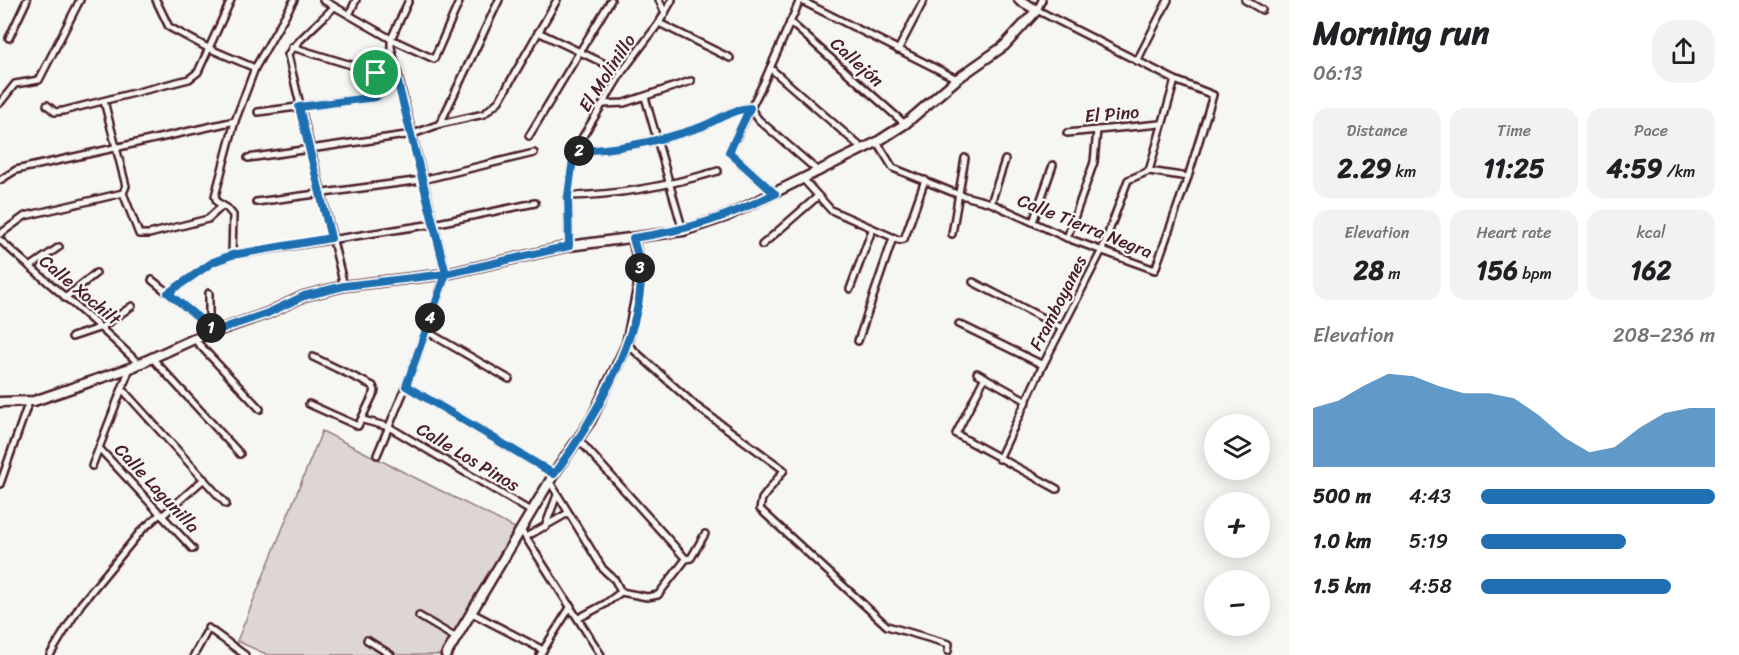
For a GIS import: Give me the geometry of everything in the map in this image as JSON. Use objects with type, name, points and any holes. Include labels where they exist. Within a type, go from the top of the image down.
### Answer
[{"type":"street","points":[[9,38],[27,0]]},
{"type":"street","points":[[0,103],[15,84],[39,80],[80,0]]},
{"type":"street","points":[[156,0],[169,27],[208,48],[255,68]]},
{"type":"street","points":[[47,105],[55,112],[189,79],[198,72],[231,0]]},
{"type":"street","points":[[232,255],[232,215],[215,196],[235,121],[255,68],[294,0]]},
{"type":"street","points":[[323,0],[391,39],[434,59],[458,1]]},
{"type":"street","points":[[349,15],[356,0]]},
{"type":"street","points":[[377,455],[406,386],[446,274],[413,134],[397,79],[391,39],[409,0]]},
{"type":"street","points":[[440,124],[499,0]]},
{"type":"street","points":[[248,158],[413,134],[440,124],[484,114],[499,101],[557,0]]},
{"type":"street","points":[[529,136],[611,0]]},
{"type":"street","points":[[659,0],[665,13]]},
{"type":"street","name":"El Molinillo","points":[[569,246],[568,196],[574,151],[622,72],[659,23],[672,0]]},
{"type":"street","points":[[775,194],[729,152],[800,0],[957,80]]},
{"type":"street","points":[[898,50],[924,0]]},
{"type":"street","points":[[1019,0],[1175,80],[1160,124],[1149,171],[1188,177]]},
{"type":"street","points":[[0,402],[29,401],[130,368],[212,329],[268,313],[304,296],[344,286],[446,274],[569,246],[683,231],[727,216],[819,172],[877,142],[905,124],[957,80],[1004,46],[1037,9],[1042,0]]},
{"type":"street","points":[[1137,61],[1168,0]]},
{"type":"street","points":[[1245,0],[1262,10]]},
{"type":"street","points":[[334,7],[316,27],[292,47],[288,55],[344,286]]},
{"type":"street","name":"Callejón","points":[[790,22],[905,124]]},
{"type":"street","points":[[659,23],[730,58]]},
{"type":"street","points":[[538,32],[622,72]]},
{"type":"street","points":[[292,47],[397,79]]},
{"type":"street","points":[[770,68],[863,149]]},
{"type":"street","points":[[258,112],[379,96],[375,72]]},
{"type":"street","name":"Calle Tierra Negra","points":[[877,142],[893,168],[957,194],[991,203],[1067,237],[1155,270],[1188,177],[1213,95],[1175,80]]},
{"type":"street","points":[[604,104],[645,97],[691,81]]},
{"type":"street","points":[[645,97],[672,185],[683,231]]},
{"type":"street","points":[[104,100],[114,147],[126,186],[123,194],[136,228],[143,235],[208,219],[222,206]]},
{"type":"street","points":[[574,151],[605,151],[659,141],[713,122],[738,110],[750,108]]},
{"type":"street","points":[[750,108],[759,120],[819,172]]},
{"type":"street","points":[[0,180],[16,170],[235,121]]},
{"type":"street","name":"El Pino","points":[[1067,133],[1160,124]]},
{"type":"street","points":[[1067,237],[1094,162],[1097,130]]},
{"type":"street","points":[[256,202],[422,180],[534,153]]},
{"type":"street","points":[[952,234],[957,194],[966,158]]},
{"type":"street","points":[[991,203],[1005,160]]},
{"type":"street","points":[[1032,222],[1053,165]]},
{"type":"street","points":[[568,196],[614,195],[672,185],[718,171]]},
{"type":"street","name":"Framboyanes","points":[[999,459],[1043,365],[1102,250],[1128,180],[1149,171]]},
{"type":"street","points":[[803,179],[831,210],[872,230],[893,238],[904,239],[925,180]]},
{"type":"street","points":[[0,234],[25,216],[123,194]]},
{"type":"street","points":[[762,245],[817,197]]},
{"type":"street","points":[[168,293],[213,262],[232,255],[433,224],[535,202]]},
{"type":"street","points":[[850,289],[872,230]]},
{"type":"street","points":[[446,655],[524,534],[532,512],[552,478],[579,440],[627,344],[641,274],[633,238]]},
{"type":"street","points":[[858,341],[893,238]]},
{"type":"street","name":"Calle Xochilt","points":[[0,240],[65,298],[102,327],[139,363]]},
{"type":"street","points":[[30,267],[59,248]]},
{"type":"street","points":[[65,298],[96,273]]},
{"type":"street","points":[[152,280],[212,329]]},
{"type":"street","points":[[973,282],[1062,328]]},
{"type":"street","points":[[209,293],[212,329]]},
{"type":"street","points":[[72,338],[102,327],[132,306]]},
{"type":"street","points":[[959,324],[1043,365]]},
{"type":"street","points":[[426,331],[509,379]]},
{"type":"street","points":[[194,339],[260,409]]},
{"type":"street","points":[[627,344],[696,406],[784,470],[762,499],[760,508],[887,626],[949,644],[948,651]]},
{"type":"street","points":[[313,357],[373,386],[375,391],[363,420]]},
{"type":"street","points":[[152,358],[240,454]]},
{"type":"street","points":[[92,466],[130,368]]},
{"type":"street","points":[[977,373],[1027,401]]},
{"type":"street","points":[[986,377],[956,434],[1058,489]]},
{"type":"street","points":[[406,386],[552,478],[557,495],[603,569],[615,580],[621,592]]},
{"type":"street","points":[[123,390],[226,504]]},
{"type":"street","points":[[0,484],[29,401]]},
{"type":"street","name":"Calle Los Pinos","points":[[309,404],[353,425],[358,426],[363,420],[389,427],[532,512]]},
{"type":"street","points":[[579,440],[686,559]]},
{"type":"street","name":"Calle Lagunilla","points":[[99,448],[193,549]]},
{"type":"street","points":[[50,655],[81,604],[141,531],[204,478]]},
{"type":"street","points":[[545,527],[557,495]]},
{"type":"street","points":[[524,534],[545,527],[568,513]]},
{"type":"street","points":[[524,534],[601,655]]},
{"type":"street","points":[[579,618],[621,592],[646,597],[658,595],[686,559],[691,558],[705,534]]},
{"type":"street","points":[[472,613],[541,653],[571,606]]},
{"type":"street","points":[[419,616],[456,638]]},
{"type":"street","points":[[194,655],[207,630],[245,655]]},
{"type":"street","points":[[367,640],[392,655]]},
{"type":"shaded area","points":[[322,431],[515,528],[441,655],[268,655],[237,641]]},
{"type":"route","points":[[376,73],[379,96],[299,107],[331,238],[232,255],[213,262],[168,293],[215,331],[268,313],[304,296],[344,286],[446,274],[569,246],[568,196],[574,151],[605,151],[659,141],[713,122],[742,108],[750,108],[729,152],[775,194],[727,216],[683,231],[633,238],[641,274],[627,344],[591,420],[554,474],[406,386],[446,274],[413,134],[397,79],[376,73]]}]
